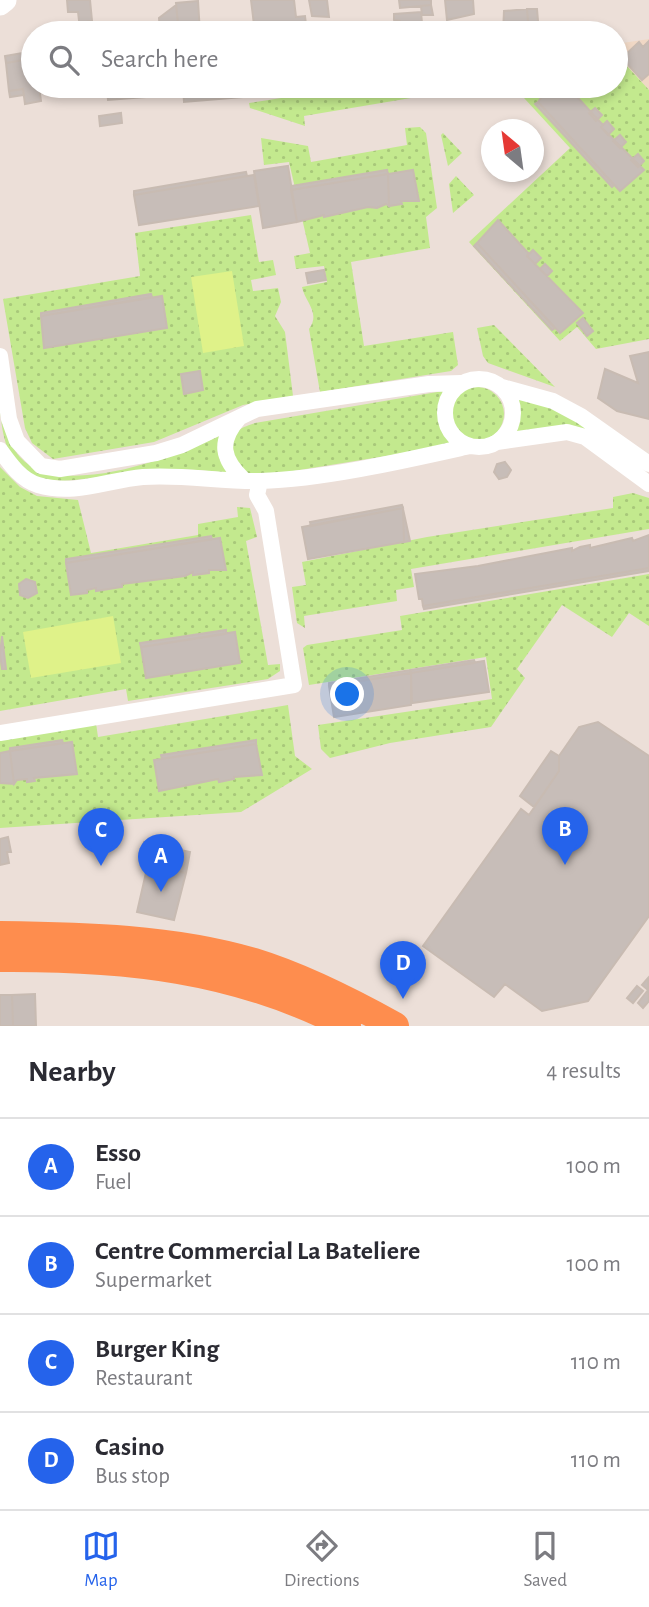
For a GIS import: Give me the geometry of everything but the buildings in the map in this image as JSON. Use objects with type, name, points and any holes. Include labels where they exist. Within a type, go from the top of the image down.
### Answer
[{"type":"highway","points":[[0,935],[162,943],[242,959],[343,997],[395,1026]]},
{"type":"highway","points":[[0,958],[104,960],[206,973],[272,992],[347,1026]]},
{"type":"main road","points":[[0,4],[5,0]]},
{"type":"street","points":[[0,356],[12,431],[28,456],[41,466],[60,469],[156,453],[182,445],[242,414],[298,403],[429,384],[461,383],[481,378],[502,387],[553,401],[649,464]]},
{"type":"street","points":[[461,383],[452,390],[444,412],[451,434],[470,446]]},
{"type":"street","points":[[497,442],[510,427],[513,416],[509,395],[502,387]]},
{"type":"street","points":[[0,733],[294,685],[267,511],[252,481],[226,460],[224,450],[230,428],[242,414]]},
{"type":"street","points":[[0,450],[23,477],[38,485],[87,488],[140,477],[252,481],[567,432],[585,437],[648,481]]},
{"type":"shaded area","points":[[649,39],[649,90],[628,67],[628,42]]},
{"type":"green space","points":[[628,67],[649,90],[649,339],[596,349],[577,327],[560,341],[469,242],[533,182],[544,182],[544,172],[570,148],[524,98],[628,98]]},
{"type":"green space","points":[[281,98],[411,98],[304,116],[305,126],[250,108],[249,103]]},
{"type":"green space","points":[[420,127],[426,133],[437,208],[426,217],[430,248],[351,262],[364,346],[453,332],[458,365],[451,371],[320,392],[309,329],[313,313],[302,287],[327,282],[324,266],[296,269],[294,256],[310,253],[289,162],[264,165],[261,138],[308,146],[311,162],[407,145],[405,128]]},
{"type":"green space","points":[[443,133],[462,153],[448,166],[441,135]]},
{"type":"green space","points":[[456,176],[474,195],[453,213],[449,184]]},
{"type":"green space","points":[[251,215],[259,262],[273,260],[276,275],[251,280],[253,291],[278,288],[281,302],[275,316],[285,332],[293,396],[243,405],[154,442],[53,459],[32,443],[25,428],[3,299],[140,276],[135,233]]},
{"type":"green space","points":[[232,271],[244,346],[203,353],[191,277]]},
{"type":"green space","points":[[494,325],[555,387],[488,363],[483,356],[477,328]]},
{"type":"green space","points":[[477,387],[496,395],[504,414],[496,433],[477,441],[458,433],[450,414],[458,395]]},
{"type":"green space","points":[[443,391],[438,419],[454,445],[261,476],[245,473],[233,457],[232,443],[235,436],[240,429],[255,423]]},
{"type":"green space","points":[[514,395],[546,404],[596,433],[513,434],[520,413]]},
{"type":"green space","points":[[0,397],[11,444],[20,457],[38,470],[62,475],[90,475],[119,470],[149,463],[221,435],[219,454],[228,473],[161,469],[96,478],[47,480],[28,473],[13,459],[3,434]]},
{"type":"green space","points":[[0,467],[20,487],[37,496],[78,500],[91,553],[198,535],[198,524],[238,517],[237,507],[250,508],[257,537],[246,541],[268,665],[280,664],[280,671],[268,679],[128,701],[126,689],[0,711]]},
{"type":"green space","points":[[633,493],[649,498],[649,529],[411,569],[414,587],[396,590],[397,601],[304,616],[305,628],[297,623],[292,587],[306,585],[302,562],[427,537],[613,508],[613,497]]},
{"type":"green space","points":[[649,574],[649,626],[629,613],[612,637],[562,605],[517,669],[525,678],[491,727],[390,743],[330,758],[321,749],[318,725],[492,699],[486,657],[309,685],[303,648],[307,645],[402,630],[400,616]]},
{"type":"green space","points":[[113,616],[121,663],[31,678],[23,632]]},
{"type":"green space","points":[[288,705],[295,756],[312,769],[241,812],[0,828],[0,740],[96,723],[98,737]]},
{"type":"place","name":"Centre Commercial La Bateliere","points":[[565,865]]},
{"type":"place","name":"Burger King","points":[[101,866]]},
{"type":"place","name":"Esso","points":[[161,892]]},
{"type":"place","name":"Casino","points":[[403,999]]}]
